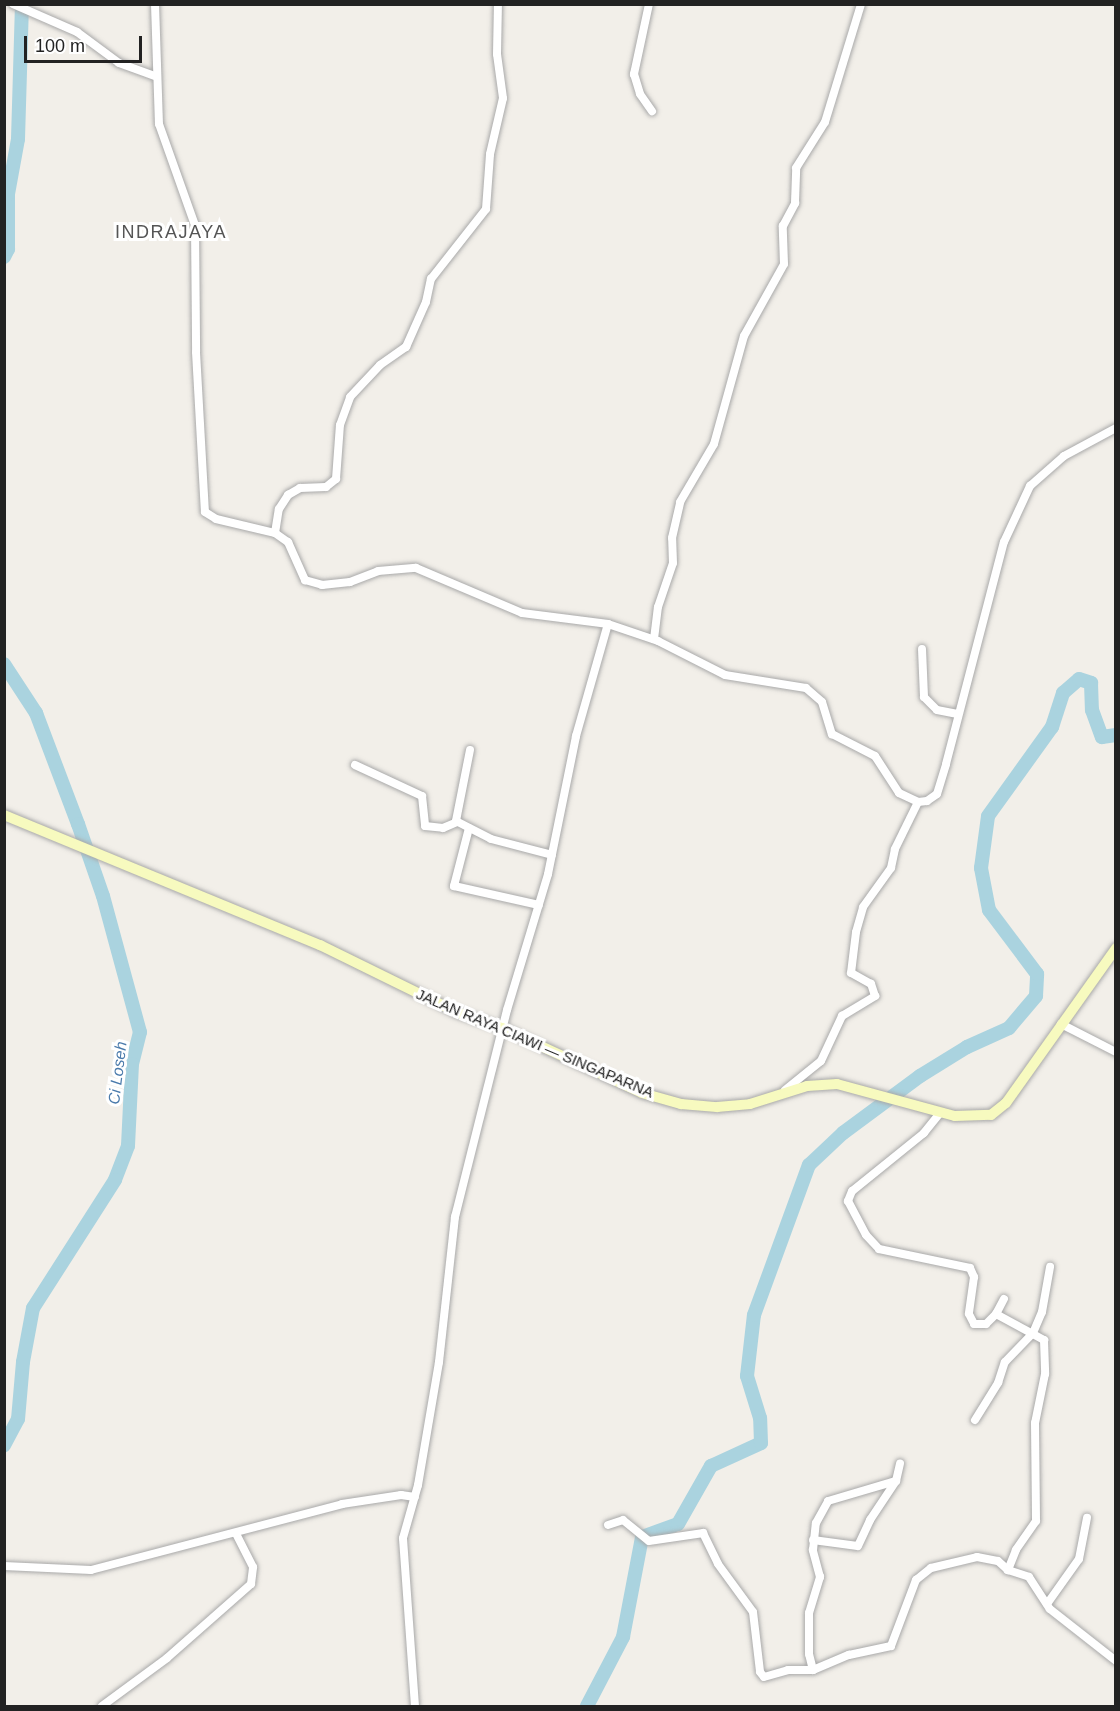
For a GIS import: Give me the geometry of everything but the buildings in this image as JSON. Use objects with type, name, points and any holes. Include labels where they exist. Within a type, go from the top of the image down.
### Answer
[{"type":"main road","name":"JALAN RAYA CIAWI — SINGAPARNA","points":[[4,815],[320,945],[456,1012],[502,1028],[642,1093],[681,1104],[717,1107],[774,1097],[807,1086],[837,1084],[862,1089],[940,1113],[978,1118],[998,1111],[1114,951]]},
{"type":"street","points":[[13,4],[77,32],[119,63],[155,75]]},
{"type":"street","points":[[155,4],[155,75],[159,124],[195,225],[196,352],[205,512],[216,519],[275,533],[288,542],[304,580],[322,585],[350,582],[378,571],[416,568],[522,613],[608,624],[654,639],[725,675],[806,688],[822,702],[832,734],[874,756],[899,794],[918,802],[927,801],[937,794],[1004,542],[1030,486],[1064,456],[1116,428]]},
{"type":"street","points":[[275,533],[279,509],[292,492],[326,487],[336,479],[340,425],[350,397],[380,365],[406,347],[426,302],[431,279],[486,209],[490,154],[503,98],[497,54],[498,4]]},
{"type":"street","points":[[649,4],[634,74],[640,94],[652,111]]},
{"type":"street","points":[[654,639],[658,607],[673,563],[672,538],[680,502],[714,444],[744,336],[784,264],[783,226],[795,203],[796,168],[825,122],[861,4]]},
{"type":"street","points":[[415,1707],[402,1561],[403,1538],[415,1497],[439,1362],[454,1217],[502,1028],[552,855],[576,736],[608,624]]},
{"type":"street","points":[[922,649],[924,697],[941,712],[958,714]]},
{"type":"street","points":[[470,750],[454,817],[458,822],[490,839],[552,855]]},
{"type":"street","points":[[355,765],[422,796],[425,826],[443,828],[458,822]]},
{"type":"street","points":[[774,1097],[820,1061],[842,1016],[875,996],[871,984],[851,973],[856,932],[864,907],[891,868],[895,849],[918,802]]},
{"type":"street","points":[[469,828],[454,886],[539,905]]},
{"type":"street","points":[[1061,1024],[1116,1053]]},
{"type":"street","points":[[940,1113],[924,1134],[852,1191],[848,1201],[866,1235],[879,1249],[970,1268],[974,1277],[969,1314],[974,1324],[986,1324],[996,1314],[1004,1299]]},
{"type":"street","points":[[975,1420],[998,1383],[1005,1362],[1033,1334],[1042,1312],[1050,1267]]},
{"type":"street","points":[[996,1314],[1044,1340],[1045,1347],[1045,1374],[1035,1423],[1036,1521],[1016,1550],[1008,1570]]},
{"type":"street","points":[[813,1540],[858,1546],[870,1520],[896,1482],[900,1463]]},
{"type":"street","points":[[813,1670],[808,1654],[809,1613],[820,1577],[813,1540],[814,1529],[828,1501],[896,1482]]},
{"type":"street","points":[[4,1566],[91,1570],[236,1534],[342,1504],[401,1495],[415,1497]]},
{"type":"street","points":[[1047,1604],[1079,1559],[1087,1518]]},
{"type":"street","points":[[609,1526],[623,1520],[646,1539],[703,1533],[718,1564],[753,1612],[761,1674],[765,1677],[788,1670],[813,1670],[849,1655],[891,1646],[916,1580],[931,1568],[977,1557],[998,1561],[1008,1570],[1029,1577],[1047,1604],[1116,1661]]},
{"type":"street","points":[[102,1707],[167,1658],[250,1584],[253,1567],[236,1534]]},
{"type":"waterway","name":"Ci Loseh","points":[[4,257],[8,249],[8,194],[18,139],[22,4]]},
{"type":"waterway","name":"Ci Loseh","points":[[4,664],[36,713],[78,824],[103,896],[140,1032],[132,1064],[128,1146],[115,1180],[33,1308],[23,1362],[18,1419],[4,1445]]},
{"type":"waterway","points":[[587,1706],[623,1637],[642,1537],[678,1524],[711,1466],[761,1443],[760,1418],[747,1376],[754,1315],[809,1165],[843,1133],[920,1076],[967,1047],[1009,1028],[1036,996],[1037,974],[989,910],[981,868],[988,816],[1052,727],[1063,693],[1079,679],[1091,683],[1092,710],[1102,737],[1116,735]]},
{"type":"district","name":"INDRAJAYA","points":[[171,232]]}]
